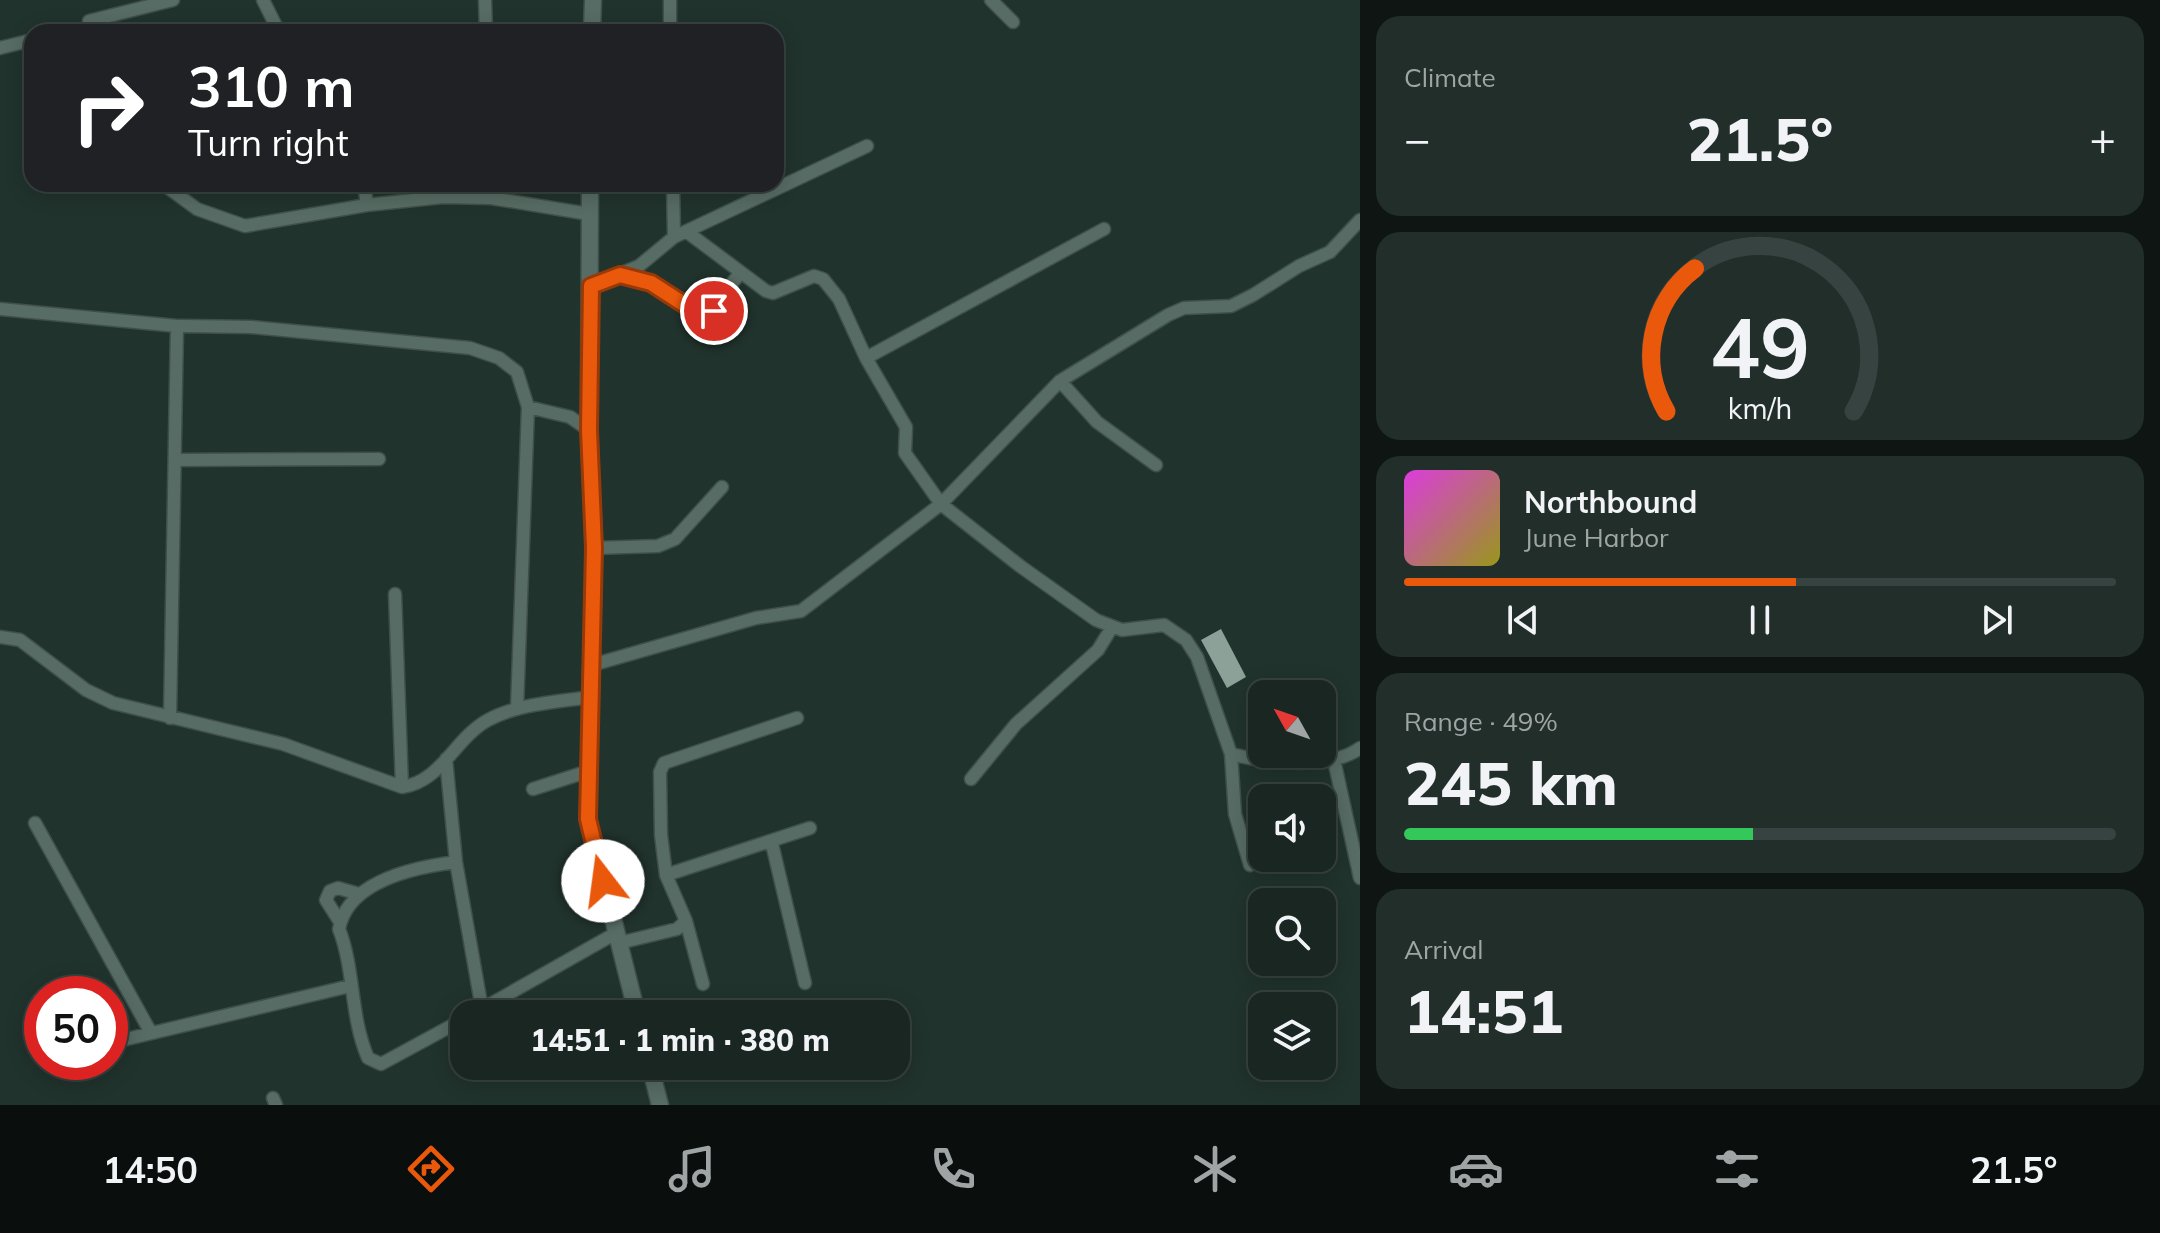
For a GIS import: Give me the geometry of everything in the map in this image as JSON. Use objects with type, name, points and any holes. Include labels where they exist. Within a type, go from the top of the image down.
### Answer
[{"type":"main road","points":[[592,24],[593,0]]},
{"type":"main road","points":[[590,192],[589,430],[594,548],[589,830],[634,1000]]},
{"type":"main road","points":[[654,1080],[660,1105]]},
{"type":"street","points":[[89,21],[173,0]]},
{"type":"street","points":[[263,0],[275,24]]},
{"type":"street","points":[[485,0],[486,24]]},
{"type":"street","points":[[670,0],[670,24]]},
{"type":"street","points":[[991,0],[1013,22]]},
{"type":"street","points":[[0,48],[24,42]]},
{"type":"street","points":[[784,186],[867,146]]},
{"type":"street","points":[[174,192],[197,209],[245,226],[367,205],[443,197],[491,198],[589,214]]},
{"type":"street","points":[[365,192],[367,205]]},
{"type":"street","points":[[491,192],[491,198]]},
{"type":"street","points":[[673,192],[674,237]]},
{"type":"street","points":[[591,286],[620,275],[655,254],[674,237],[771,192]]},
{"type":"street","points":[[592,665],[756,618],[801,611],[941,504],[1060,381],[1168,315],[1184,308],[1231,306],[1253,295],[1299,266],[1330,252],[1360,220]]},
{"type":"street","points":[[866,358],[1104,229]]},
{"type":"street","points":[[687,232],[740,273],[773,293],[818,276],[839,299],[866,358],[906,427],[905,453],[941,504],[1074,606],[1112,627],[1122,630],[1164,625],[1186,640],[1197,657],[1231,754],[1235,814],[1248,858]]},
{"type":"street","points":[[620,275],[651,283],[707,316],[740,273]]},
{"type":"street","points":[[0,309],[177,326],[251,327],[470,348],[499,358],[517,372],[528,407],[517,709]]},
{"type":"street","points":[[170,718],[177,326]]},
{"type":"street","points":[[1060,381],[1097,422],[1156,465]]},
{"type":"street","points":[[528,407],[570,417],[589,430]]},
{"type":"street","points":[[175,460],[379,459]]},
{"type":"street","points":[[594,548],[658,546],[675,539],[722,487]]},
{"type":"street","points":[[395,594],[402,787]]},
{"type":"street","points":[[971,779],[1016,724],[1098,650],[1112,627]]},
{"type":"street","points":[[0,637],[20,640],[86,690],[113,703],[283,744],[402,787],[419,785],[487,720],[517,709],[590,697]]},
{"type":"street","points":[[703,984],[686,921],[666,875],[661,835],[660,772],[664,763],[797,718]]},
{"type":"street","points":[[1336,759],[1360,748]]},
{"type":"street","points":[[1231,754],[1248,758]]},
{"type":"street","points":[[446,759],[456,862],[476,1000]]},
{"type":"street","points":[[1336,768],[1360,878]]},
{"type":"street","points":[[533,789],[589,771]]},
{"type":"street","points":[[35,823],[151,1033]]},
{"type":"street","points":[[666,875],[772,844],[810,828]]},
{"type":"street","points":[[772,844],[805,983]]},
{"type":"street","points":[[340,922],[359,894],[423,866],[456,862]]},
{"type":"street","points":[[359,894],[338,888],[330,891],[326,900],[340,922],[364,1047],[375,1062],[381,1064],[450,1027]]},
{"type":"street","points":[[501,1000],[618,938],[677,929],[686,921]]},
{"type":"street","points":[[128,1039],[350,986]]},
{"type":"building","points":[[1221,629],[1246,677],[1227,688],[1201,640]]},
{"type":"route","points":[[603,881],[588,819],[594,548],[589,430],[591,286],[620,275],[651,283],[671,293],[699,314],[707,316],[714,311]]}]
